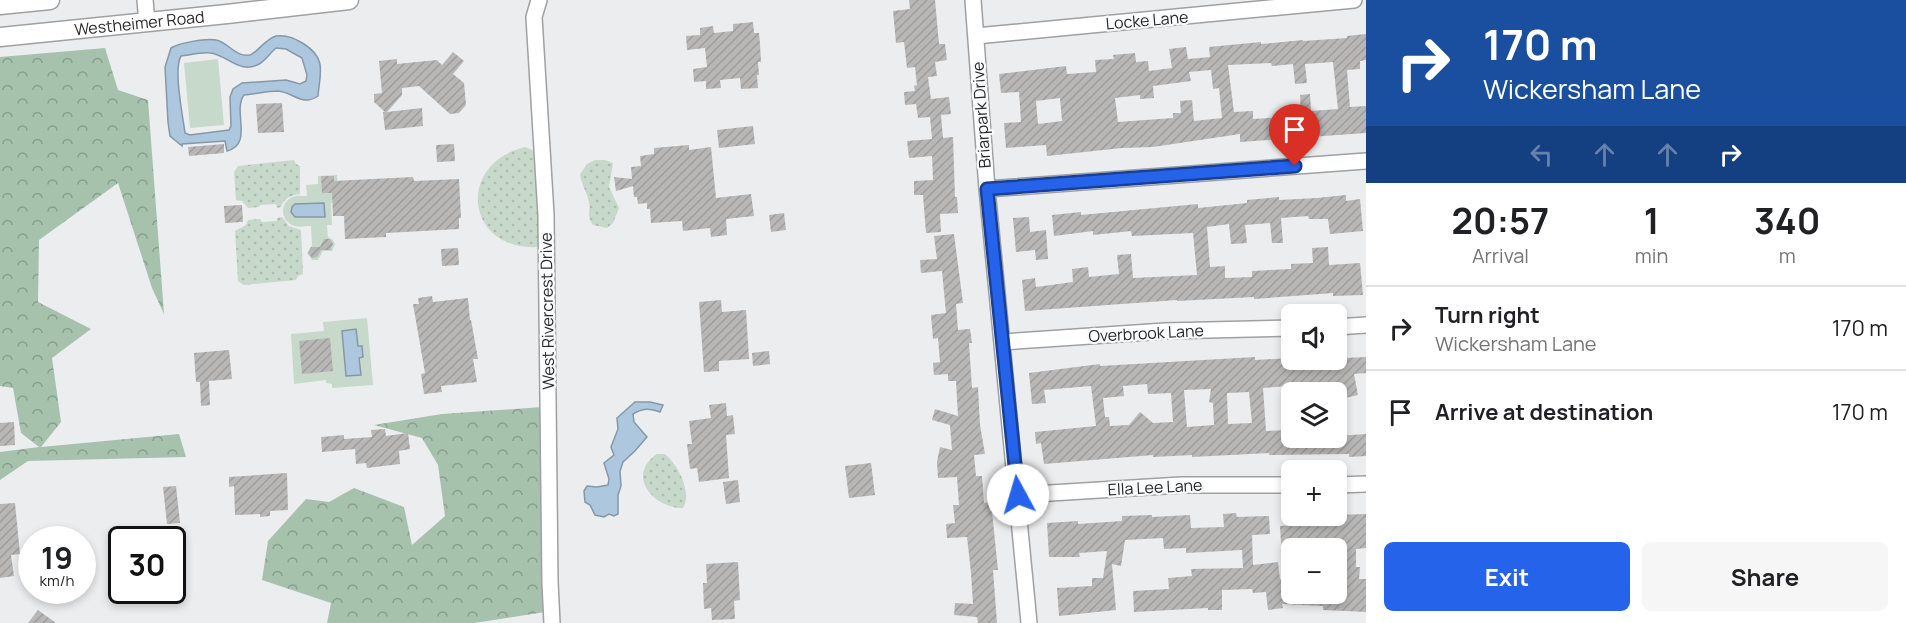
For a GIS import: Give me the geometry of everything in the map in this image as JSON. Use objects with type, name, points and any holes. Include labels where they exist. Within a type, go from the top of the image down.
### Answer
[{"type":"main road","points":[[0,5],[50,0]]},
{"type":"main road","name":"Westheimer Road","points":[[0,37],[349,0]]},
{"type":"street","points":[[145,0],[147,22]]},
{"type":"street","name":"West Rivercrest Drive","points":[[539,0],[534,17],[546,215],[549,560],[552,623]]},
{"type":"street","name":"Briarpark Drive","points":[[973,0],[987,189],[1029,623]]},
{"type":"street","name":"Locke Lane","points":[[976,36],[1354,0]]},
{"type":"street","points":[[987,189],[1366,161]]},
{"type":"street","points":[[1347,326],[1366,325]]},
{"type":"street","name":"Overbrook Lane","points":[[1002,342],[1165,331],[1281,328]]},
{"type":"street","points":[[1347,485],[1366,484]]},
{"type":"street","name":"Ella Lee Lane","points":[[1018,495],[1181,485],[1281,485]]},
{"type":"green space","points":[[105,48],[118,90],[148,100],[164,314],[152,288],[118,183],[39,240],[38,302],[91,329],[52,358],[61,422],[41,447],[179,434],[186,457],[28,461],[0,480],[0,452],[39,447],[21,433],[13,388],[0,386],[0,57]]},
{"type":"green space","points":[[218,59],[224,125],[190,128],[184,63]]},
{"type":"green space","points":[[525,147],[537,152],[541,241],[538,247],[514,245],[496,235],[484,222],[478,205],[479,187],[487,170],[503,156]]},
{"type":"green space","points":[[294,160],[300,166],[300,194],[288,198],[281,207],[277,208],[276,204],[248,208],[242,201],[236,200],[234,172],[238,166]]},
{"type":"green space","points":[[595,160],[613,163],[609,187],[619,208],[613,223],[607,228],[593,225],[591,222],[589,202],[580,174],[587,164]]},
{"type":"green space","points":[[337,175],[339,202],[331,203],[332,225],[327,225],[328,237],[335,244],[332,251],[323,251],[318,260],[312,260],[307,253],[312,245],[311,226],[297,226],[288,222],[283,211],[285,203],[292,197],[307,196],[306,185],[318,184],[318,176]]},
{"type":"green space","points":[[282,217],[289,226],[301,230],[303,274],[296,280],[244,285],[238,281],[235,231],[246,225],[248,220],[277,221],[277,218]]},
{"type":"green space","points":[[367,318],[373,385],[332,388],[332,384],[326,383],[326,380],[294,384],[291,334],[324,331],[323,322]]},
{"type":"green space","points":[[542,407],[545,612],[474,623],[327,623],[331,603],[262,580],[268,541],[306,499],[329,502],[354,488],[404,507],[412,545],[445,516],[438,465],[422,438],[374,425],[442,414]]},
{"type":"green space","points":[[657,454],[665,454],[679,471],[686,494],[683,508],[662,503],[647,489],[643,472]]},
{"type":"water","points":[[280,36],[294,39],[304,44],[316,55],[321,73],[318,96],[302,100],[278,91],[244,95],[240,110],[239,142],[227,151],[225,141],[182,144],[182,146],[170,136],[165,67],[171,48],[199,40],[216,40],[240,54],[250,55],[272,38]],"holes":[[[276,48],[286,49],[302,58],[307,75],[306,81],[300,84],[286,80],[242,83],[233,89],[230,97],[231,126],[229,130],[190,135],[185,133],[178,82],[181,56],[210,53],[239,66],[252,67],[261,63]]]},
{"type":"water","points":[[324,203],[325,217],[295,217],[291,212],[295,204]]},
{"type":"water","points":[[356,329],[358,346],[362,346],[363,357],[359,358],[361,375],[346,376],[342,331]]},
{"type":"water","points":[[635,402],[663,405],[660,412],[646,409],[633,414],[634,422],[647,437],[623,462],[620,471],[618,514],[614,516],[609,514],[604,517],[595,515],[590,505],[585,502],[584,491],[587,486],[608,485],[609,479],[604,463],[614,455],[611,447],[618,429],[617,418]]},
{"type":"building","points":[[909,0],[935,0],[939,44],[945,44],[947,60],[935,62],[937,76],[928,77],[931,99],[949,97],[951,114],[941,115],[943,138],[953,137],[955,197],[957,197],[958,213],[940,214],[941,232],[926,233],[923,195],[914,195],[914,181],[933,180],[932,156],[909,158],[907,141],[932,139],[930,117],[918,118],[916,104],[905,105],[904,92],[915,91],[914,86],[917,85],[915,67],[907,68],[904,42],[896,43],[893,11],[910,9]]},
{"type":"building","points":[[753,22],[754,33],[759,33],[760,44],[761,62],[758,62],[758,88],[741,89],[740,78],[720,80],[721,88],[706,89],[706,81],[694,82],[693,69],[707,67],[705,48],[687,50],[686,36],[700,35],[700,28],[713,26],[714,33],[733,31],[733,24]]},
{"type":"building","points":[[1366,34],[1366,60],[1360,61],[1360,69],[1347,70],[1350,107],[1366,106],[1366,133],[1240,142],[1240,134],[1153,147],[1047,156],[1046,145],[1006,148],[1004,123],[1021,122],[1019,92],[1001,93],[999,74],[1066,66],[1067,74],[1096,72],[1095,60],[1114,59],[1113,55],[1135,53],[1136,62],[1148,61],[1149,71],[1172,68],[1169,49],[1186,47],[1188,59],[1210,57],[1209,47],[1347,38],[1347,36]],"holes":[[[1333,62],[1338,109],[1311,111],[1310,94],[1300,95],[1301,116],[1253,119],[1253,111],[1234,112],[1228,65],[1293,64],[1295,84],[1307,83],[1305,64]],[[1211,70],[1213,89],[1219,88],[1222,118],[1194,121],[1192,100],[1180,101],[1181,113],[1173,113],[1173,118],[1118,122],[1115,98],[1140,95],[1140,99],[1154,98],[1153,86],[1191,81],[1189,72]],[[1060,98],[1062,121],[1038,124],[1036,101]]]},
{"type":"building","points":[[453,52],[464,61],[453,74],[464,83],[466,105],[459,113],[450,114],[419,86],[402,88],[402,95],[387,112],[422,108],[423,126],[385,130],[383,112],[385,112],[374,102],[374,94],[382,93],[379,61],[397,59],[397,64],[437,60],[442,65]]},
{"type":"building","points":[[282,103],[284,132],[258,133],[256,104]]},
{"type":"building","points":[[753,126],[755,144],[719,148],[717,130]]},
{"type":"building","points":[[224,144],[224,153],[189,156],[188,147]]},
{"type":"building","points":[[454,144],[455,161],[437,162],[436,145]]},
{"type":"building","points":[[689,145],[689,150],[711,147],[716,198],[751,194],[754,216],[726,219],[727,235],[711,237],[710,228],[683,231],[682,221],[651,223],[650,209],[647,209],[647,203],[638,204],[637,197],[634,197],[633,186],[616,191],[614,177],[632,179],[631,167],[641,166],[640,156],[654,154],[654,148]]},
{"type":"building","points":[[321,176],[334,176],[334,181],[413,177],[414,181],[459,179],[461,218],[459,218],[459,229],[386,233],[386,237],[345,239],[344,216],[333,216],[332,193],[322,193]]},
{"type":"building","points":[[1346,195],[1346,201],[1360,199],[1363,231],[1330,234],[1328,219],[1309,219],[1308,216],[1281,218],[1283,243],[1272,243],[1270,223],[1245,225],[1247,243],[1231,244],[1229,224],[1207,227],[1210,267],[1225,266],[1225,278],[1252,277],[1252,271],[1291,269],[1291,264],[1313,263],[1312,248],[1328,247],[1329,265],[1360,263],[1363,295],[1333,296],[1333,293],[1254,299],[1254,297],[1177,300],[1025,311],[1022,280],[1035,278],[1036,287],[1073,282],[1072,269],[1088,267],[1089,277],[1119,274],[1117,255],[1131,254],[1133,278],[1197,275],[1193,233],[1132,236],[1131,231],[1093,235],[1093,231],[1054,236],[1052,215],[1081,212],[1081,215],[1198,204],[1198,208],[1279,197],[1279,200]]},
{"type":"building","points":[[242,205],[243,222],[225,223],[224,206]]},
{"type":"building","points":[[784,213],[786,230],[771,232],[769,215]]},
{"type":"building","points":[[1029,217],[1030,232],[1046,230],[1048,259],[1036,260],[1035,250],[1016,252],[1013,218]]},
{"type":"building","points":[[954,234],[963,303],[956,304],[958,330],[970,329],[972,388],[978,387],[980,425],[985,454],[974,455],[976,476],[982,476],[984,503],[991,502],[998,570],[993,570],[997,623],[978,623],[977,617],[954,615],[955,603],[973,604],[967,537],[947,538],[946,524],[955,523],[953,505],[959,505],[957,477],[938,478],[937,462],[940,447],[952,450],[950,425],[932,420],[935,409],[958,416],[956,381],[948,381],[948,374],[934,375],[933,363],[940,362],[938,338],[933,339],[931,315],[946,313],[942,271],[921,273],[920,260],[937,259],[934,236]]},
{"type":"building","points":[[324,239],[330,239],[333,244],[330,250],[321,250],[317,257],[312,258],[308,253],[311,247],[320,247]]},
{"type":"building","points":[[458,248],[459,265],[442,266],[441,249]]},
{"type":"building","points":[[432,296],[433,302],[468,298],[478,359],[473,359],[477,382],[441,386],[442,392],[424,394],[421,374],[425,373],[413,304],[419,304],[418,298]]},
{"type":"building","points":[[721,300],[722,312],[746,310],[749,359],[719,361],[719,371],[704,372],[699,302]]},
{"type":"building","points":[[330,338],[333,371],[302,374],[299,341]]},
{"type":"building","points":[[229,350],[232,379],[209,381],[210,405],[201,406],[200,382],[196,382],[194,353]]},
{"type":"building","points":[[769,351],[770,364],[753,366],[752,353]]},
{"type":"building","points":[[1255,357],[1255,360],[1281,359],[1281,370],[1347,370],[1347,358],[1366,357],[1366,373],[1354,374],[1358,395],[1347,398],[1347,382],[1281,382],[1281,386],[1263,388],[1266,431],[1281,430],[1281,448],[1347,448],[1347,435],[1366,434],[1366,456],[1349,457],[1349,454],[1269,455],[1269,453],[1192,457],[1192,455],[1153,457],[1153,455],[1044,464],[1041,443],[1036,444],[1035,432],[1096,426],[1091,386],[1044,390],[1046,403],[1032,404],[1029,373],[1100,364],[1100,366]],"holes":[[[1147,384],[1148,394],[1171,393],[1173,422],[1153,423],[1140,412],[1129,425],[1110,426],[1109,417],[1105,417],[1103,398],[1124,396],[1123,386]],[[1211,389],[1209,402],[1213,403],[1214,425],[1187,427],[1184,390]],[[1249,392],[1252,423],[1228,424],[1227,393]]]},
{"type":"building","points":[[726,403],[727,416],[733,415],[735,434],[726,435],[729,478],[699,482],[697,468],[690,469],[687,444],[692,444],[689,421],[711,418],[709,405]]},
{"type":"building","points":[[14,422],[15,445],[0,446],[0,423]]},
{"type":"building","points":[[385,429],[386,436],[408,433],[410,449],[399,451],[400,464],[367,468],[366,463],[356,464],[355,449],[322,452],[321,437],[344,435],[344,439],[372,437],[371,430]]},
{"type":"building","points":[[871,463],[875,495],[849,498],[845,466]]},
{"type":"building","points":[[287,473],[288,510],[270,511],[270,516],[260,517],[260,514],[235,515],[234,486],[229,487],[229,477]]},
{"type":"building","points":[[738,480],[740,502],[726,504],[723,482]]},
{"type":"building","points":[[176,486],[180,523],[167,524],[163,487]]},
{"type":"building","points":[[15,503],[18,554],[11,555],[14,576],[0,578],[0,504]]},
{"type":"building","points":[[1236,513],[1237,517],[1269,516],[1270,534],[1252,535],[1253,565],[1278,562],[1283,608],[1268,610],[1266,592],[1253,593],[1252,589],[1222,590],[1222,610],[1208,610],[1208,608],[1134,612],[1133,591],[1169,589],[1168,578],[1192,576],[1191,569],[1243,568],[1242,550],[1186,553],[1186,548],[1164,549],[1163,538],[1125,540],[1121,566],[1112,564],[1116,610],[1059,616],[1057,588],[1092,586],[1092,578],[1103,578],[1107,551],[1079,553],[1080,557],[1049,557],[1047,523],[1078,521],[1078,524],[1122,521],[1122,516],[1190,515],[1191,528],[1224,527],[1223,514]]},
{"type":"building","points":[[1366,514],[1366,548],[1356,549],[1356,567],[1360,567],[1359,579],[1366,579],[1366,612],[1323,610],[1323,606],[1282,604],[1347,604],[1347,538],[1281,538],[1281,542],[1280,526],[1347,526],[1347,515]]},
{"type":"building","points":[[738,562],[740,600],[734,601],[735,619],[712,620],[711,608],[704,609],[703,583],[707,583],[706,564]]},
{"type":"building","points":[[38,610],[56,623],[28,623]]},
{"type":"route","points":[[1018,495],[987,189],[1295,166]]}]
